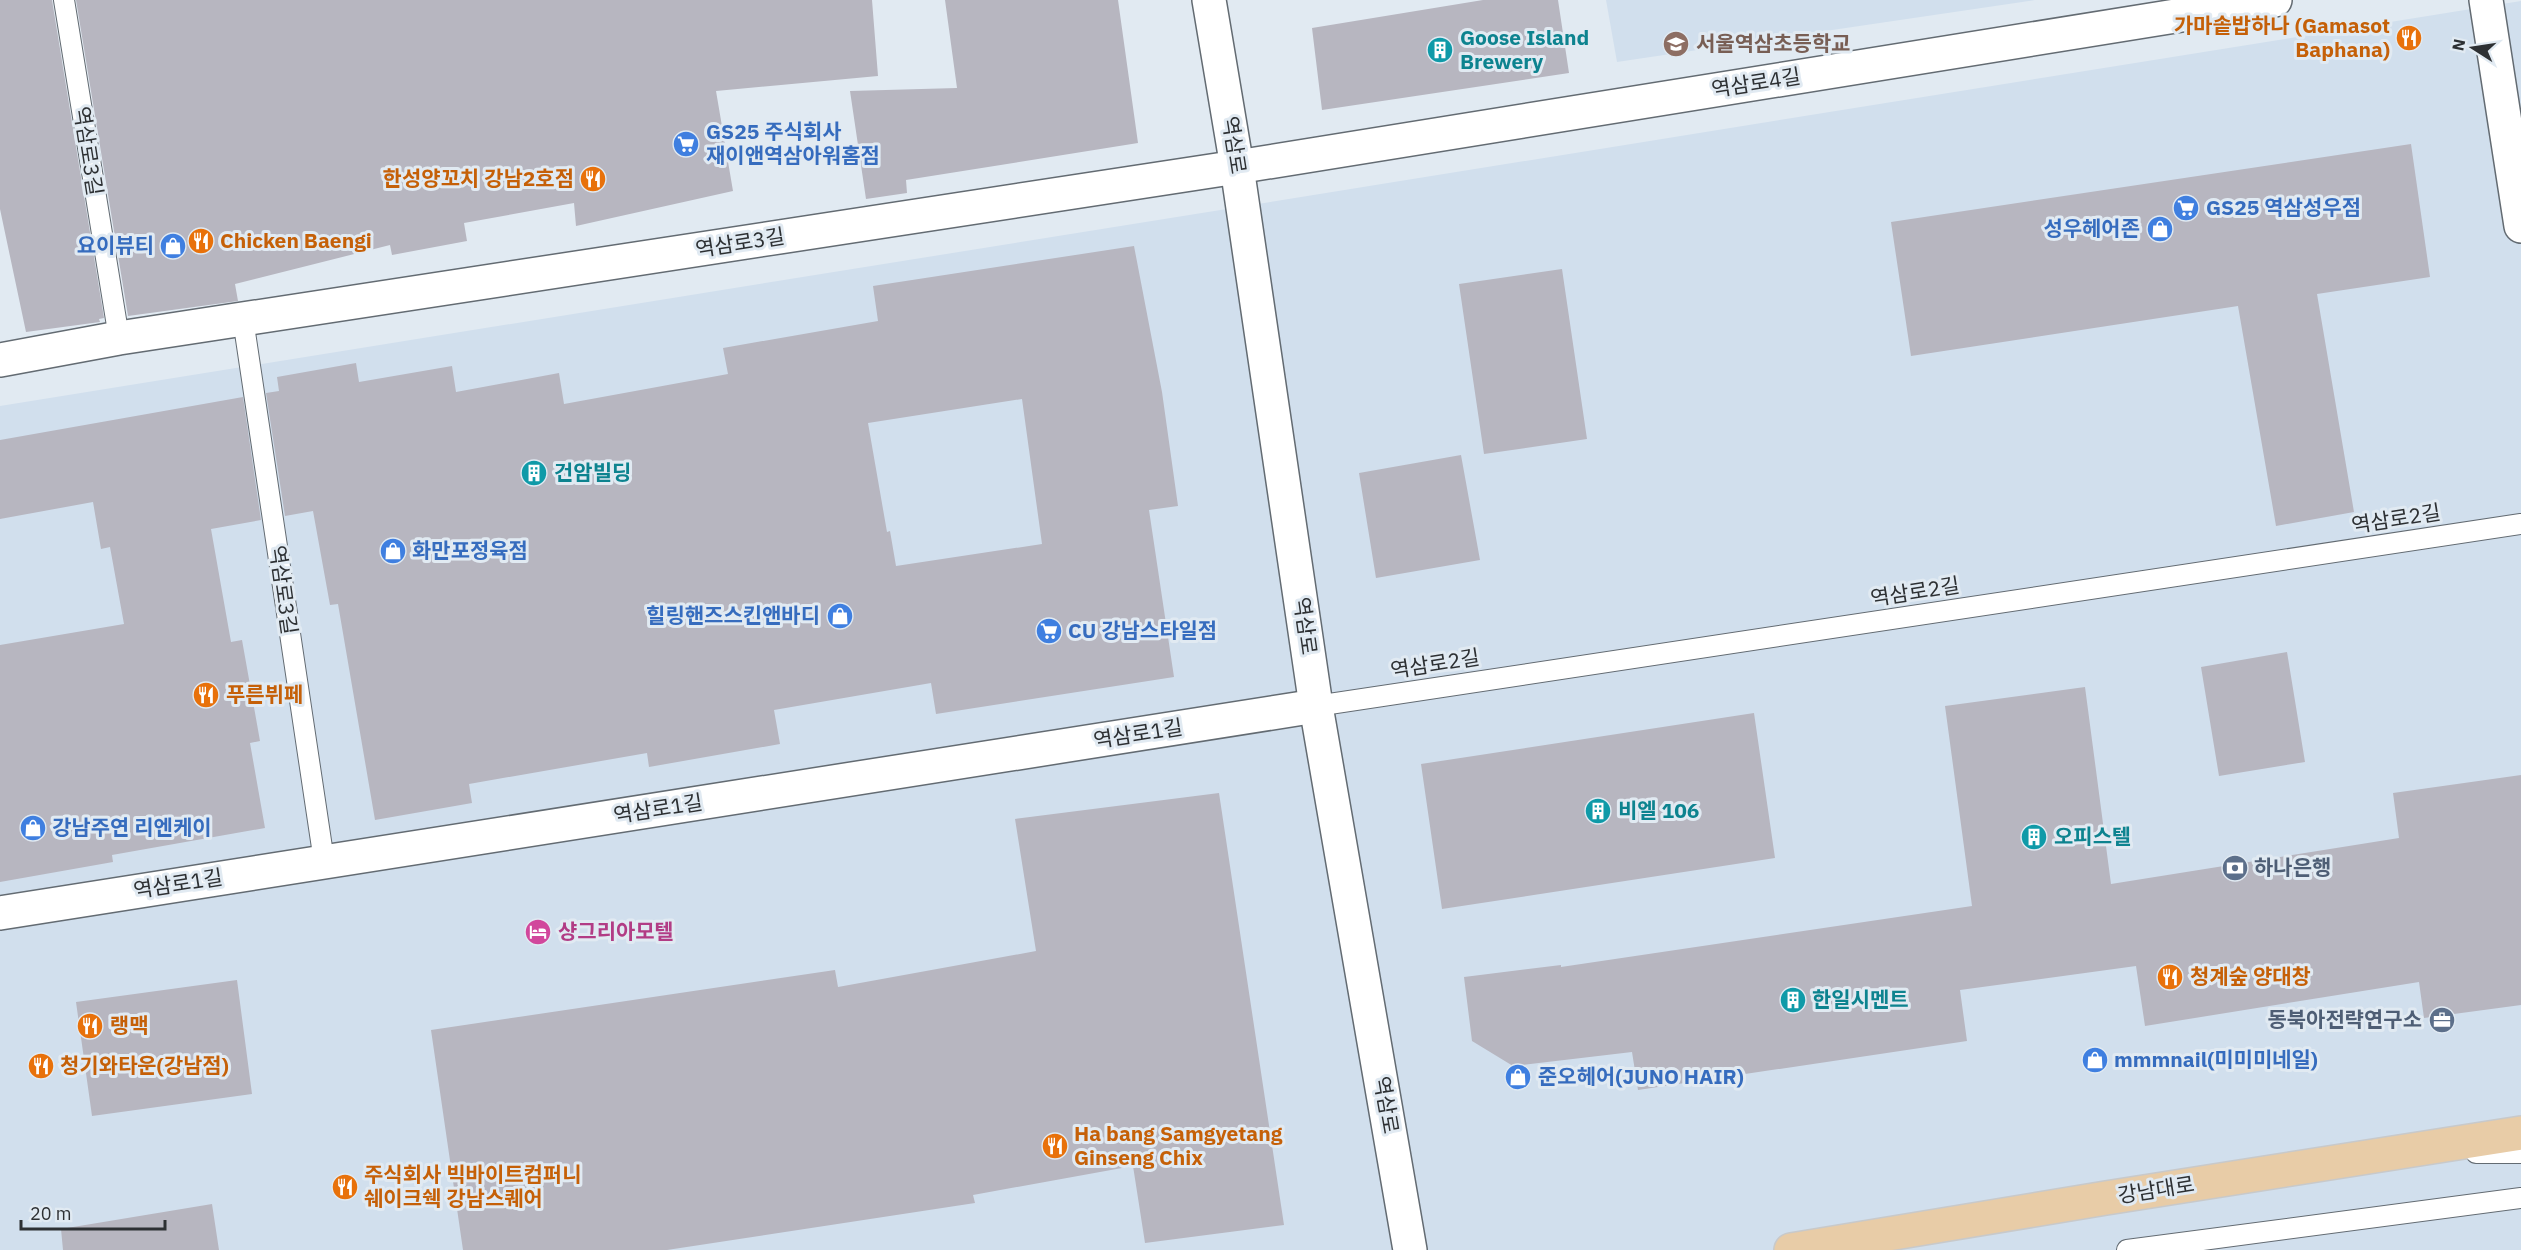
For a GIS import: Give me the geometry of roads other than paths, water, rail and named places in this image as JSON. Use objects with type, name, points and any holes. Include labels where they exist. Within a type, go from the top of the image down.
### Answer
[{"type":"main road","name":"강남대로","points":[[1791,1250],[2521,1133]]},
{"type":"street","name":"역삼로","points":[[1209,0],[1237,167],[1316,706],[1410,1250]]},
{"type":"street","name":"역삼로4길","points":[[1237,167],[2275,0]]},
{"type":"street","points":[[2486,0],[2521,226]]},
{"type":"street","name":"역삼로3길","points":[[0,360],[119,338],[1237,167]]},
{"type":"street","name":"역삼로1길","points":[[0,913],[1316,706]]},
{"type":"lane","name":"역삼로3길","points":[[64,0],[119,338]]},
{"type":"lane","name":"역삼로3길","points":[[243,319],[324,861]]},
{"type":"lane","name":"역삼로2길","points":[[1316,706],[2521,524]]},
{"type":"lane","points":[[2383,1155],[2521,1153]]},
{"type":"lane","points":[[2127,1250],[2521,1198]]},
{"type":"place","name":"가마솥밥하나 (Gamasot Baphana)","points":[[2409,38]]},
{"type":"place","name":"서울역삼초등학교","points":[[1676,44]]},
{"type":"place","name":"Goose Island Brewery","points":[[1440,50]]},
{"type":"place","name":"GS25 주식회사 재이앤역삼아워홈점","points":[[686,144]]},
{"type":"place","name":"한성양꼬치 강남2호점","points":[[593,179]]},
{"type":"place","name":"GS25 역삼성우점","points":[[2186,208]]},
{"type":"place","name":"성우헤어존","points":[[2160,229]]},
{"type":"place","name":"Chicken Baengi","points":[[201,241]]},
{"type":"place","name":"요이뷰티","points":[[173,246]]},
{"type":"place","name":"건암빌딩","points":[[534,473]]},
{"type":"place","name":"화만포정육점","points":[[393,551]]},
{"type":"place","name":"힐링핸즈스킨앤바디","points":[[840,616]]},
{"type":"place","name":"CU 강남스타일점","points":[[1049,631]]},
{"type":"place","name":"푸른뷔페","points":[[206,695]]},
{"type":"place","name":"비엘 106","points":[[1598,811]]},
{"type":"place","name":"강남주연 리엔케이","points":[[33,828]]},
{"type":"place","name":"오피스텔","points":[[2034,837]]},
{"type":"place","name":"하나은행","points":[[2235,868]]},
{"type":"place","name":"샹그리아모텔","points":[[538,932]]},
{"type":"place","name":"청계숲 양대창","points":[[2170,977]]},
{"type":"place","name":"한일시멘트","points":[[1793,1000]]},
{"type":"place","name":"동북아전략연구소","points":[[2442,1020]]},
{"type":"place","name":"랭맥","points":[[90,1026]]},
{"type":"place","name":"mmmnail(미미미네일)","points":[[2095,1060]]},
{"type":"place","name":"청기와타운(강남점)","points":[[41,1066]]},
{"type":"place","name":"준오헤어(JUNO HAIR)","points":[[1518,1077]]},
{"type":"place","name":"Ha bang Samgyetang Ginseng Chix","points":[[1055,1146]]},
{"type":"place","name":"주식회사 빅바이트컴퍼니 쉐이크쉑 강남스퀘어","points":[[345,1187]]}]
